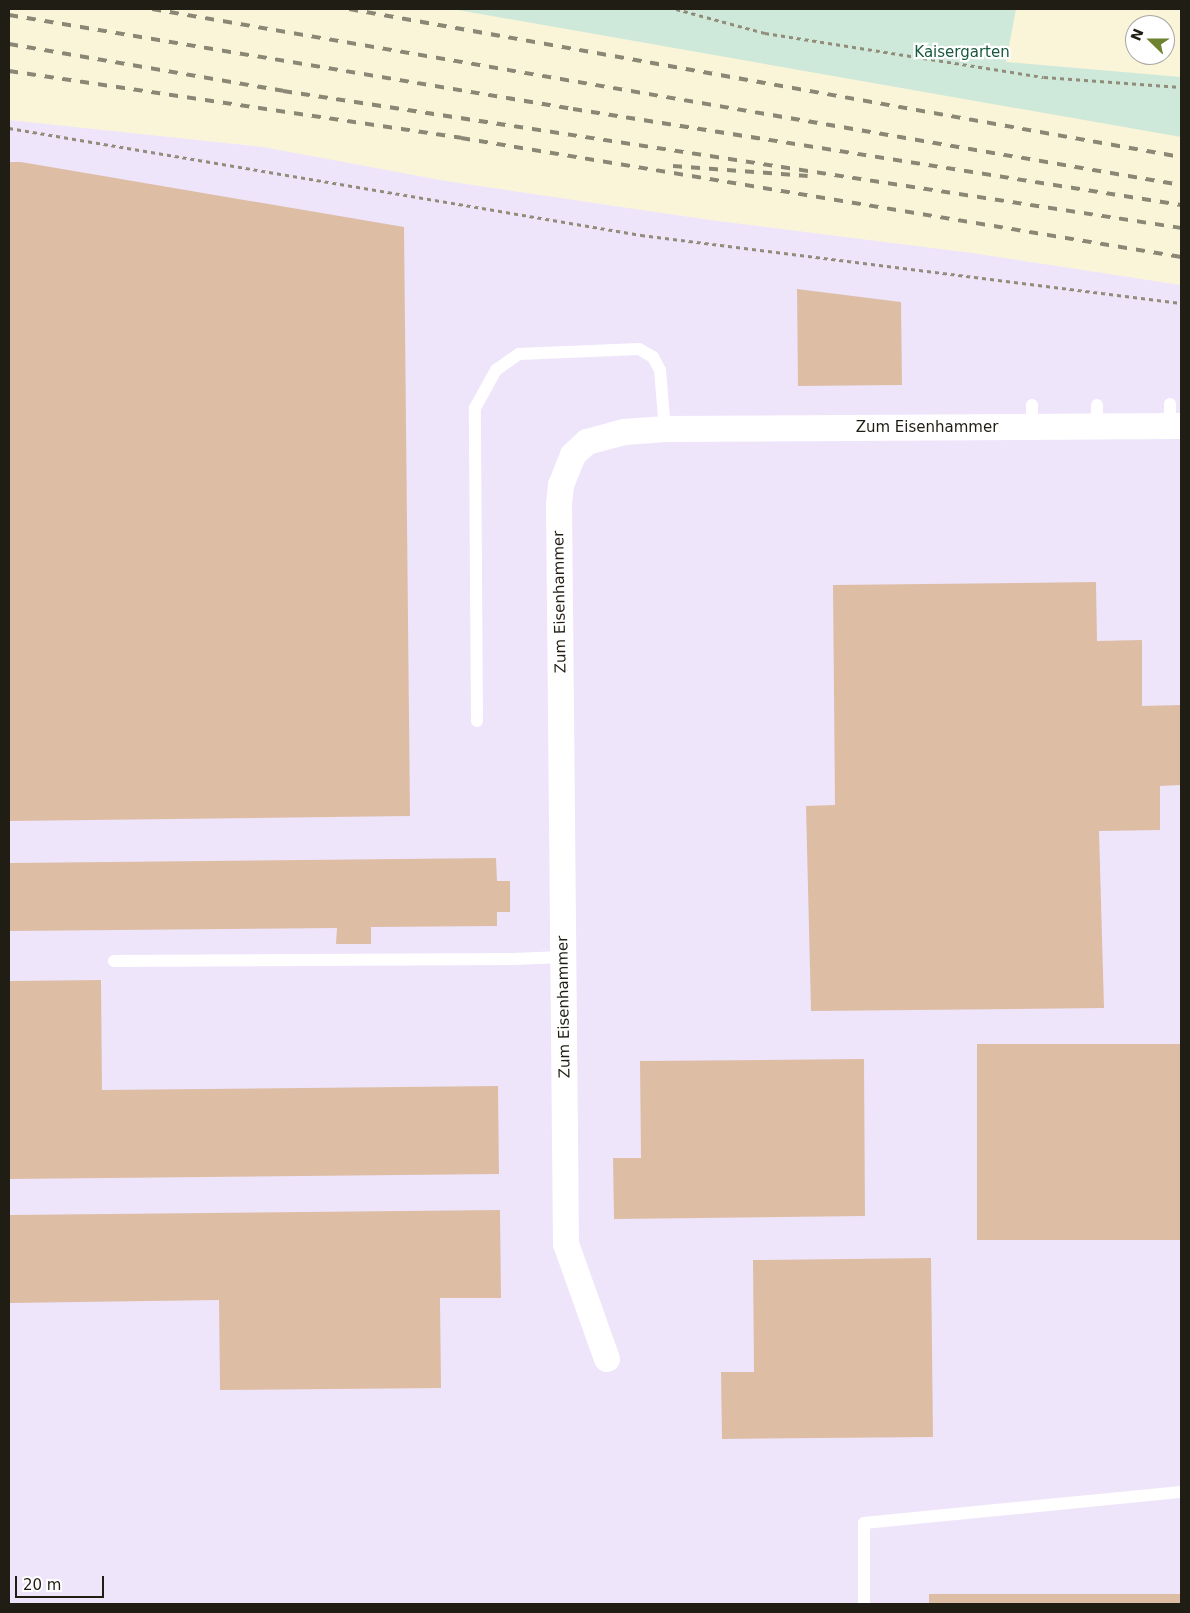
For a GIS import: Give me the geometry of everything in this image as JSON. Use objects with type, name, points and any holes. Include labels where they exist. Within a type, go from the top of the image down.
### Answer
[{"type":"street","name":"Zum Eisenhammer","points":[[607,1359],[566,1244],[559,504],[561,485],[573,455],[587,442],[625,432],[665,429],[1032,416],[1174,419]]},
{"type":"lane","points":[[477,721],[475,408],[496,370],[519,354],[639,349],[653,357],[660,370],[665,429]]},
{"type":"lane","points":[[114,961],[513,960],[563,957]]},
{"type":"lane","points":[[864,1604],[864,1523],[1181,1492]]},
{"type":"path","points":[[676,9],[765,33],[1044,76],[1181,87]]},
{"type":"path","points":[[9,128],[641,235],[1181,303]]},
{"type":"shaded area","points":[[9,120],[263,147],[446,181],[710,220],[972,253],[1181,285],[1181,1604],[9,1604]]},
{"type":"green space","name":"Kaisergarten","points":[[452,9],[1016,9],[1006,62],[1181,77],[1181,137]]},
{"type":"building","points":[[9,162],[21,162],[404,227],[410,816],[9,821]]},
{"type":"building","points":[[797,289],[901,302],[902,385],[798,386]]},
{"type":"building","points":[[1096,582],[1097,641],[1142,640],[1142,706],[1181,705],[1181,785],[1160,786],[1160,830],[1099,831],[1104,1008],[811,1011],[806,806],[835,805],[833,585]]},
{"type":"building","points":[[496,858],[497,881],[510,881],[510,912],[497,912],[497,926],[371,927],[371,944],[336,944],[337,928],[9,931],[9,863]]},
{"type":"building","points":[[101,980],[102,1090],[498,1086],[499,1174],[9,1179],[9,981]]},
{"type":"building","points":[[977,1044],[1181,1044],[1181,1240],[977,1240]]},
{"type":"building","points":[[864,1059],[865,1216],[614,1219],[613,1158],[641,1158],[640,1061]]},
{"type":"building","points":[[500,1210],[501,1298],[440,1298],[441,1388],[220,1390],[219,1300],[9,1303],[9,1215]]},
{"type":"building","points":[[931,1258],[933,1437],[722,1439],[721,1372],[754,1372],[753,1260]]},
{"type":"building","points":[[929,1594],[1181,1594],[1181,1604],[929,1604]]},
{"type":"railway","points":[[152,9],[1181,185]]},
{"type":"railway","points":[[349,9],[1181,157]]},
{"type":"railway","points":[[9,15],[573,109],[1181,205]]},
{"type":"railway","points":[[9,44],[283,91],[1181,228]]},
{"type":"railway","points":[[9,71],[461,138],[1181,257]]},
{"type":"railway","points":[[673,166],[808,176]]}]
